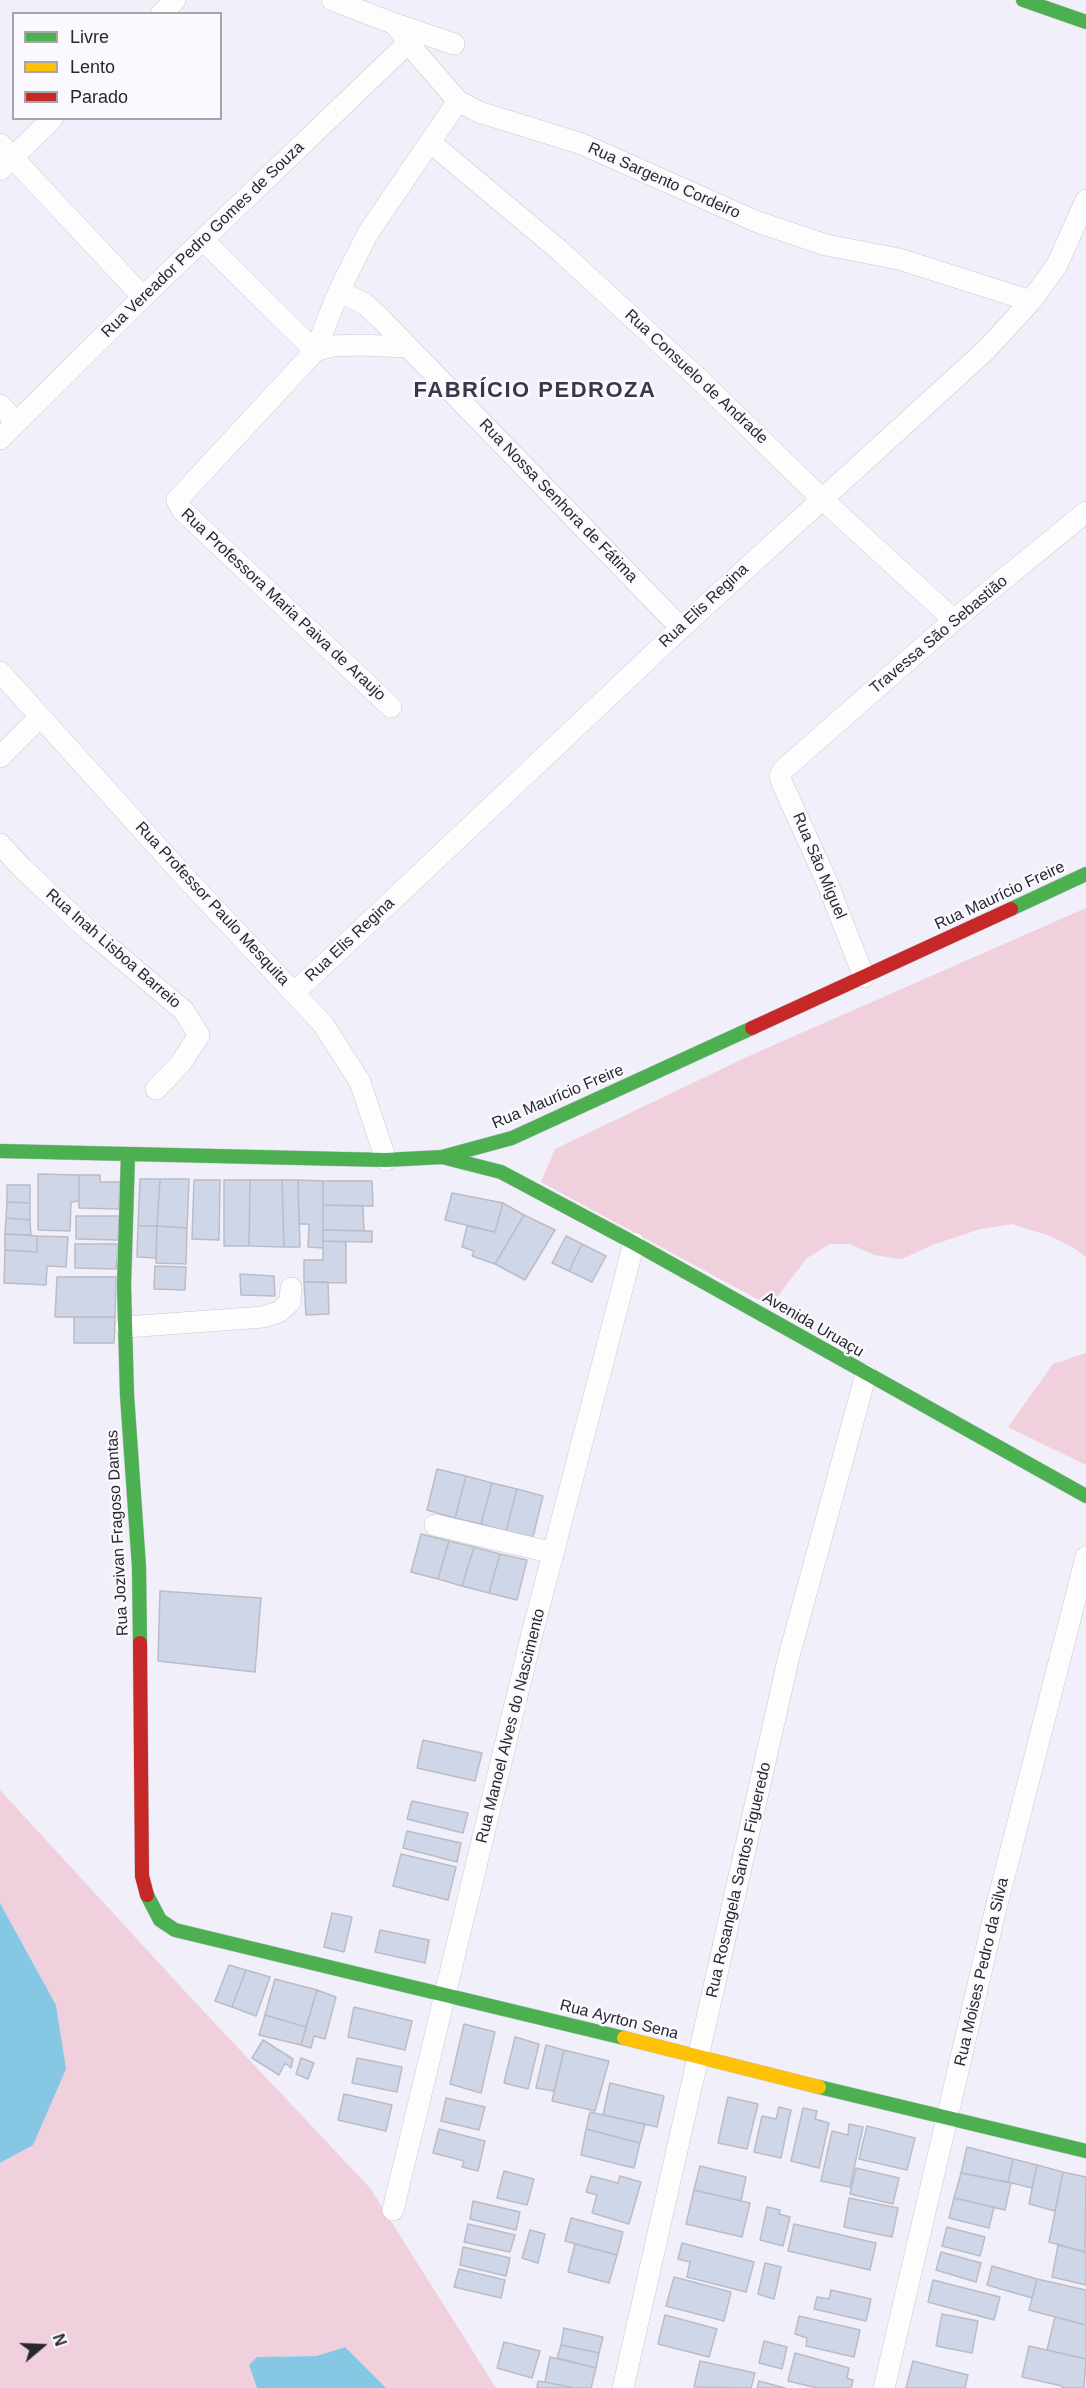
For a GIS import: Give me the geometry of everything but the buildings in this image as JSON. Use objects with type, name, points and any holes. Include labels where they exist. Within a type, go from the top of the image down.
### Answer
[{"type":"street","points":[[163,12],[175,0]]},
{"type":"street","points":[[332,0],[454,44]]},
{"type":"street","points":[[1023,0],[1086,22]]},
{"type":"street","name":"Rua Sargento Cordeiro","points":[[395,24],[408,43],[458,100],[479,112],[582,144],[755,221],[826,245],[899,259],[1031,301]]},
{"type":"street","name":"Rua Vereador Pedro Gomes de Souza","points":[[0,439],[143,297],[408,43]]},
{"type":"street","points":[[315,351],[339,291],[368,233],[458,100]]},
{"type":"street","points":[[50,120],[4,157],[143,297]]},
{"type":"street","name":"Rua Consuelo de Andrade","points":[[430,142],[568,258],[699,379],[821,498],[954,620]]},
{"type":"street","name":"Rua Elis Regina","points":[[294,993],[681,628],[986,350],[1031,301],[1057,265],[1086,200]]},
{"type":"street","points":[[203,240],[315,351]]},
{"type":"street","name":"Rua Nossa Senhora de Fátima","points":[[339,291],[365,304],[681,628]]},
{"type":"street","points":[[315,351],[333,346],[407,347]]},
{"type":"street","name":"Rua Professora Maria Paiva de Araujo","points":[[315,351],[179,496],[177,502],[182,510],[391,707]]},
{"type":"street","points":[[0,405],[16,422]]},
{"type":"street","name":"Travessa São Sebastião","points":[[794,759],[954,620],[1086,512]]},
{"type":"street","name":"Rua Professor Paulo Mesquita","points":[[0,672],[184,876],[323,1024],[360,1082],[386,1161]]},
{"type":"street","points":[[0,757],[40,717]]},
{"type":"street","name":"Rua São Miguel","points":[[794,759],[783,770],[781,779],[826,880],[864,977]]},
{"type":"street","name":"Rua Inah Lisboa Barreio","points":[[0,844],[87,929],[184,1011],[199,1035],[181,1063],[156,1089]]},
{"type":"street","name":"Rua Maurício Freire","points":[[0,1151],[386,1161],[442,1157],[512,1138],[1086,874]]},
{"type":"street","points":[[521,1148],[537,1126]]},
{"type":"street","name":"Rua Jozivan Fragoso Dantas","points":[[128,1154],[124,1285],[127,1395],[139,1567],[142,1876],[152,1910]]},
{"type":"street","name":"Avenida Uruaçu","points":[[442,1157],[501,1172],[634,1243],[1086,1496]]},
{"type":"street","points":[[516,1167],[523,1184]]},
{"type":"street","name":"Rua Manoel Alves do Nascimento","points":[[393,2210],[532,1634],[634,1243]]},
{"type":"street","points":[[126,1327],[263,1317],[279,1312],[290,1302],[291,1288]]},
{"type":"street","name":"Rua Rosangela Santos Figueredo","points":[[623,2388],[789,1656],[866,1374]]},
{"type":"street","points":[[435,1525],[554,1553]]},
{"type":"street","name":"Rua Moises Pedro da Silva","points":[[884,2388],[995,1912],[1086,1557]]},
{"type":"street","name":"Rua Ayrton Sena","points":[[152,1910],[160,1920],[175,1930],[1086,2151]]},
{"type":"shaded area","points":[[1086,908],[1086,1257],[1050,1236],[1012,1224],[980,1229],[932,1245],[902,1259],[874,1255],[850,1244],[830,1244],[807,1258],[770,1306],[541,1182],[555,1149],[749,1056]]},
{"type":"shaded area","points":[[1086,1353],[1086,1465],[1008,1427],[1053,1364]]},
{"type":"shaded area","points":[[0,1790],[370,2188],[496,2388],[386,2388],[345,2347],[316,2356],[283,2356],[249,2365],[257,2388],[0,2388],[0,2163],[33,2144],[56,2005],[0,1903]]},
{"type":"water","points":[[0,1903],[56,2005],[66,2069],[33,2145],[0,2163]]},
{"type":"water","points":[[345,2347],[386,2388],[257,2388],[249,2365],[257,2357],[316,2356]]},
{"type":"traffic: fast","points":[[1023,0],[1086,22]]},
{"type":"traffic: fast","points":[[1011,909],[1086,874]]},
{"type":"traffic: fast","points":[[0,1151],[386,1160],[442,1157],[512,1138],[752,1028]]},
{"type":"traffic: fast","points":[[128,1154],[124,1285],[127,1395],[139,1567],[140,1643]]},
{"type":"traffic: fast","points":[[446,1158],[501,1172],[634,1243],[1086,1496]]},
{"type":"traffic: fast","points":[[147,1895],[160,1920],[175,1930],[624,2038]]},
{"type":"traffic: fast","points":[[819,2087],[1086,2151]]},
{"type":"traffic: slow","points":[[624,2038],[819,2087]]},
{"type":"traffic: jam","points":[[752,1028],[1011,909]]},
{"type":"traffic: jam","points":[[140,1643],[142,1876],[147,1895]]},
{"type":"district","name":"FABRÍCIO PEDROZA","points":[[535,391]]}]
